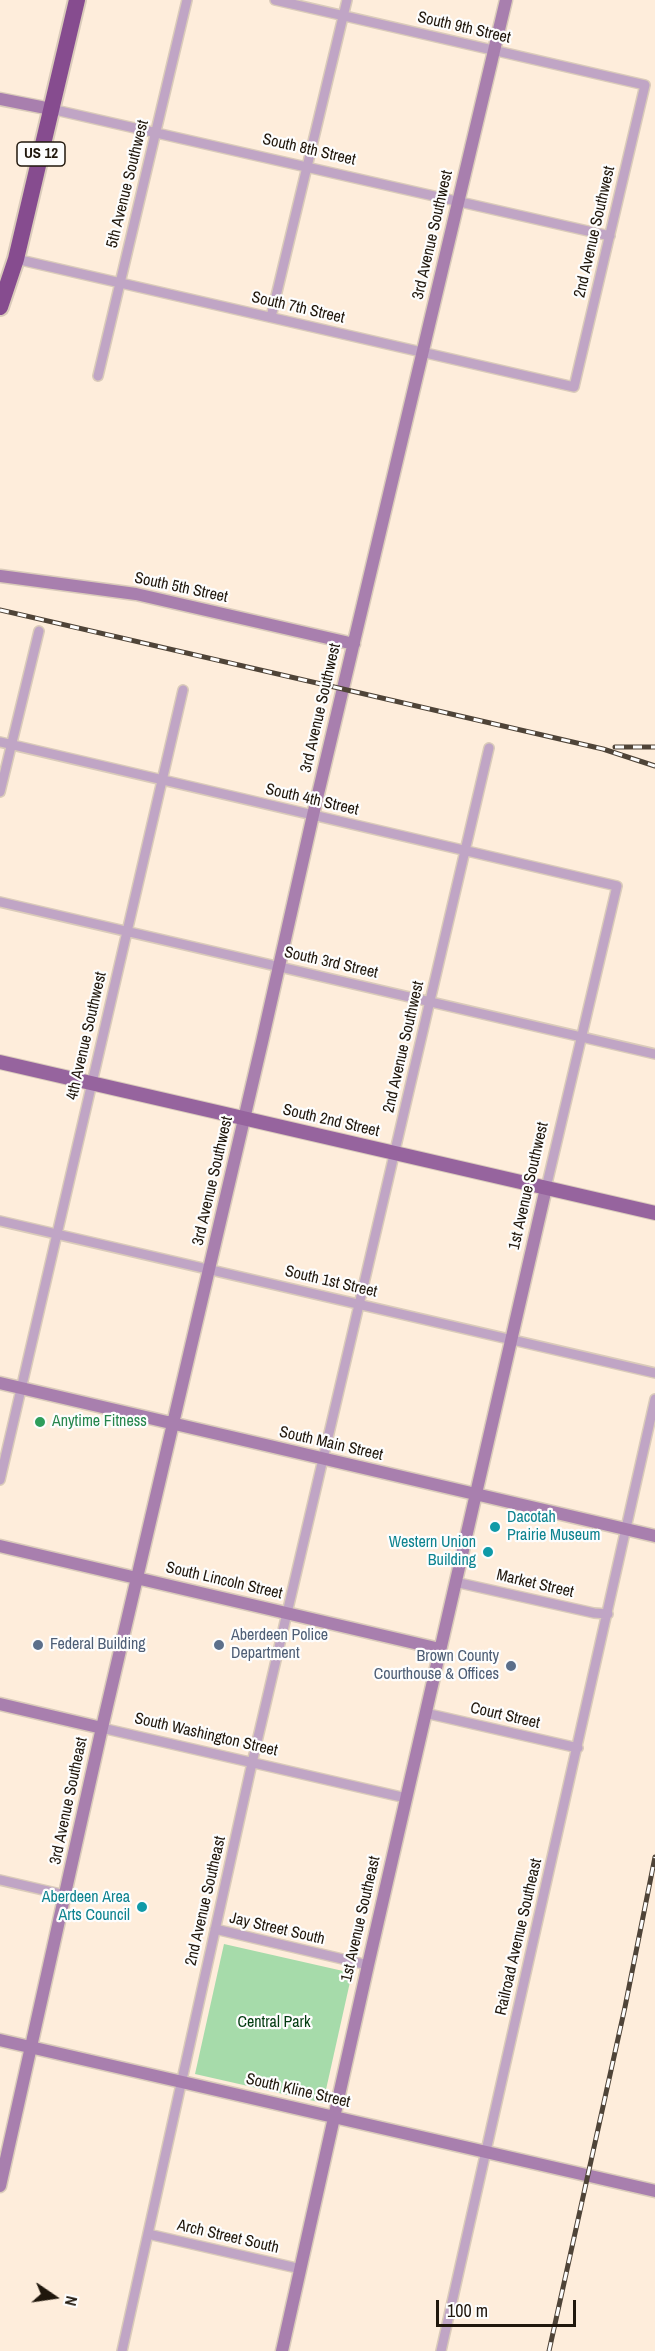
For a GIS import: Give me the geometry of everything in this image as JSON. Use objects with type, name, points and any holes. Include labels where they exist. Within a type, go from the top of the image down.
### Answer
[{"type":"highway","name":"US 12","points":[[0,307],[16,259],[77,0]]},
{"type":"main road","name":"South 2nd Street","points":[[0,1062],[655,1213]]},
{"type":"street","name":"5th Avenue Southwest","points":[[98,376],[187,0]]},
{"type":"street","name":"South 9th Street","points":[[275,0],[645,85]]},
{"type":"street","points":[[271,317],[347,0]]},
{"type":"street","name":"3rd Avenue Southwest","points":[[173,1424],[313,815],[506,0]]},
{"type":"street","name":"2nd Avenue Southwest","points":[[574,387],[645,85]]},
{"type":"street","name":"South 8th Street","points":[[0,99],[308,166],[610,236]]},
{"type":"street","name":"South 7th Street","points":[[16,259],[574,387]]},
{"type":"street","name":"South 5th Street","points":[[0,576],[136,594],[354,644]]},
{"type":"street","points":[[0,792],[39,631]]},
{"type":"street","name":"4th Avenue Southwest","points":[[0,1480],[183,690]]},
{"type":"street","name":"South 4th Street","points":[[0,742],[617,886]]},
{"type":"street","name":"2nd Avenue Southwest","points":[[324,1459],[489,748]]},
{"type":"street","name":"1st Avenue Southwest","points":[[475,1494],[617,886]]},
{"type":"street","name":"South 3rd Street","points":[[0,902],[655,1054]]},
{"type":"street","name":"South 1st Street","points":[[0,1221],[655,1373]]},
{"type":"street","name":"South Main Street","points":[[0,1383],[655,1536]]},
{"type":"street","name":"Railroad Avenue Southeast","points":[[441,2351],[655,1399]]},
{"type":"street","name":"3rd Avenue Southeast","points":[[0,2186],[102,1728],[173,1424]]},
{"type":"street","name":"2nd Avenue Southeast","points":[[122,2351],[252,1763],[324,1459]]},
{"type":"street","name":"1st Avenue Southeast","points":[[282,2351],[475,1494]]},
{"type":"street","name":"South Lincoln Street","points":[[0,1546],[440,1649]]},
{"type":"street","name":"Market Street","points":[[455,1582],[594,1613],[608,1614]]},
{"type":"street","name":"South Washington Street","points":[[0,1704],[406,1798]]},
{"type":"street","name":"Court Street","points":[[425,1713],[578,1748]]},
{"type":"street","points":[[0,1880],[65,1895]]},
{"type":"street","name":"Jay Street South","points":[[215,1929],[368,1965]]},
{"type":"street","name":"South Kline Street","points":[[0,2040],[655,2190]]},
{"type":"street","name":"Arch Street South","points":[[148,2234],[301,2269]]},
{"type":"green space","name":"Central Park","points":[[224,1944],[352,1973],[323,2103],[195,2074]]},
{"type":"railway","points":[[0,610],[603,749],[655,766]]},
{"type":"railway","points":[[615,747],[655,747]]},
{"type":"railway","points":[[549,2351],[625,2007],[655,1857]]},
{"type":"place","name":"Anytime Fitness","points":[[40,1422]]},
{"type":"place","name":"Dacotah Prairie Museum","points":[[495,1527]]},
{"type":"place","name":"Western Union Building","points":[[488,1552]]},
{"type":"place","name":"Federal Building","points":[[38,1645]]},
{"type":"place","name":"Aberdeen Police Department","points":[[219,1645]]},
{"type":"place","name":"Brown County Courthouse & Offices","points":[[511,1666]]},
{"type":"place","name":"Aberdeen Area Arts Council","points":[[142,1907]]}]
